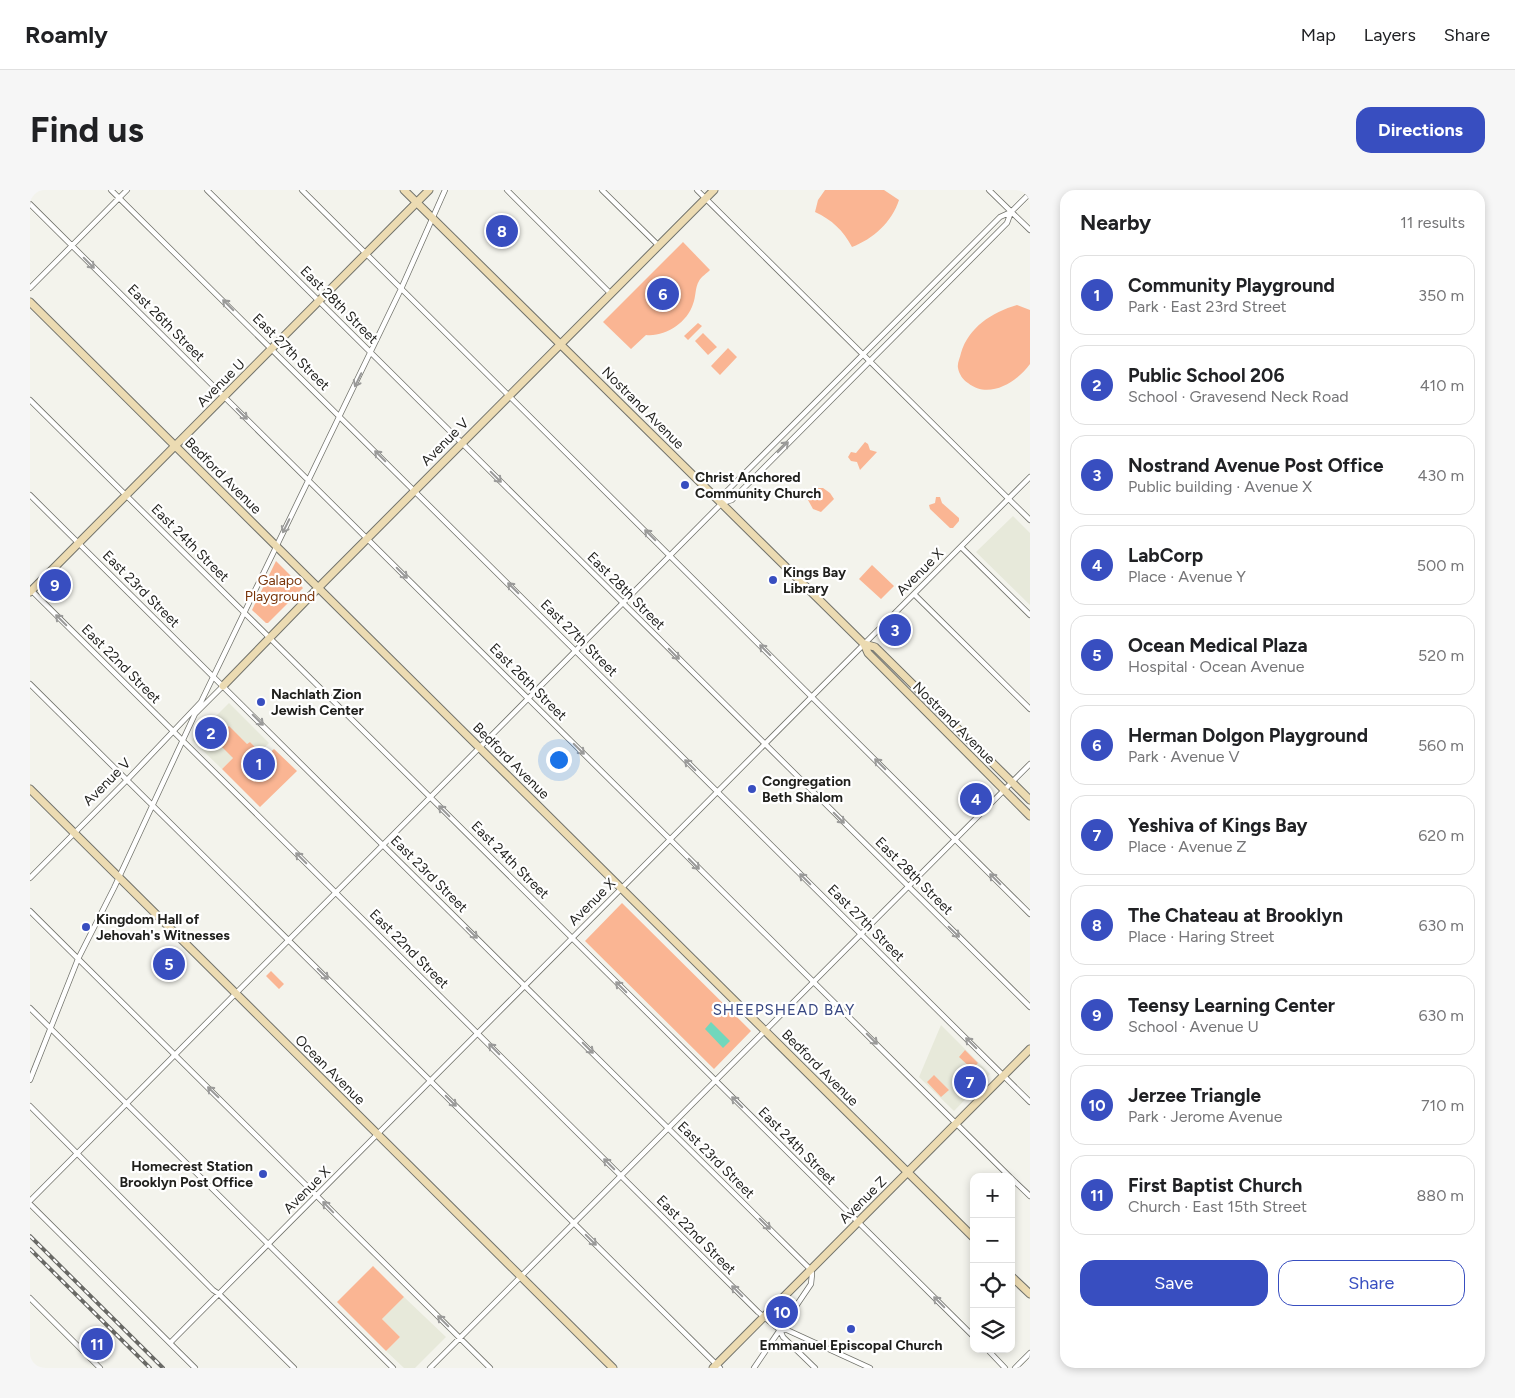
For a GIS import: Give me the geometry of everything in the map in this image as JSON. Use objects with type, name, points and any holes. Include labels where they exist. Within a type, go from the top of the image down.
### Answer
[{"type":"main road","name":"Nostrand Avenue","points":[[404,190],[864,644],[868,653],[1030,816]]},
{"type":"main road","name":"Avenue U","points":[[31,591],[429,190]]},
{"type":"main road","name":"Avenue V","points":[[223,686],[367,538],[714,190]]},
{"type":"main road","name":"Bedford Avenue","points":[[30,302],[970,1234]]},
{"type":"main road","name":"Nostrand Avenue","points":[[864,644],[875,647],[1030,800]]},
{"type":"main road","name":"Ocean Avenue","points":[[30,789],[613,1368]]},
{"type":"main road","name":"Avenue Z","points":[[716,1367],[1030,1049]]},
{"type":"main road","points":[[1015,1280],[1030,1294]]},
{"type":"street","name":"East 27th Street","points":[[111,190],[1030,1102]]},
{"type":"street","points":[[30,288],[127,190]]},
{"type":"street","name":"East 28th Street","points":[[207,190],[1030,1008]]},
{"type":"street","points":[[302,190],[1030,914]]},
{"type":"street","name":"Avenue V","points":[[30,878],[201,702],[402,289],[445,190]]},
{"type":"street","points":[[507,190],[611,294]]},
{"type":"street","points":[[602,190],[658,246]]},
{"type":"street","points":[[697,190],[1030,520]]},
{"type":"street","points":[[989,190],[1030,230]]},
{"type":"street","points":[[195,1368],[30,1202],[722,503],[725,493],[1000,217],[1011,212],[1030,193]]},
{"type":"street","name":"East 26th Street","points":[[30,204],[1007,1173]]},
{"type":"street","points":[[722,503],[732,500],[1007,223],[1011,212]]},
{"type":"street","name":"East 24th Street","points":[[30,400],[970,1332]]},
{"type":"street","name":"Avenue X","points":[[170,1343],[1030,477]]},
{"type":"street","name":"East 23rd Street","points":[[30,495],[811,1270]]},
{"type":"street","points":[[961,547],[1030,615]]},
{"type":"street","name":"East 22nd Street","points":[[31,591],[621,1176],[764,1317],[780,1330]]},
{"type":"street","points":[[914,594],[1030,710]]},
{"type":"street","points":[[30,684],[574,1223],[716,1367]]},
{"type":"street","name":"Avenue V","points":[[183,741],[195,714],[223,686]]},
{"type":"street","points":[[30,1080],[78,959],[183,741]]},
{"type":"street","points":[[430,1368],[1030,764]]},
{"type":"street","points":[[30,911],[490,1368]]},
{"type":"street","points":[[30,1008],[393,1368]]},
{"type":"street","points":[[30,1106],[213,1290],[220,1294],[294,1368]]},
{"type":"street","name":"East 26th Street","points":[[1015,1181],[1030,1196]]},
{"type":"street","points":[[754,1368],[811,1284],[811,1270]]},
{"type":"street","points":[[30,1298],[100,1368]]},
{"type":"street","points":[[780,1330],[783,1336],[815,1368]]},
{"type":"street","points":[[780,1330],[787,1330],[870,1368]]},
{"type":"street","points":[[990,1353],[1006,1368]]},
{"type":"street","points":[[1015,1368],[1030,1353]]},
{"type":"shaded area","points":[[1013,516],[1030,533],[1030,605],[976,552]]},
{"type":"shaded area","points":[[229,703],[269,743],[260,752],[250,742],[247,744],[229,727],[233,758],[222,769],[192,740]]},
{"type":"shaded area","points":[[711,1022],[730,1041],[723,1048],[705,1029]]},
{"type":"shaded area","points":[[941,1025],[990,1074],[954,1111],[919,1077]]},
{"type":"shaded area","points":[[404,1297],[446,1337],[415,1368],[404,1368],[386,1351],[400,1337],[382,1319]]},
{"type":"green space","points":[[825,190],[884,190],[899,200],[892,216],[881,229],[860,244],[852,247],[845,235],[836,226],[827,218],[815,212],[818,200]]},
{"type":"green space","points":[[683,242],[710,270],[699,281],[690,311],[681,323],[661,334],[646,335],[631,349],[603,322]]},
{"type":"green space","points":[[1017,305],[1030,310],[1030,364],[1018,377],[1002,387],[985,390],[976,388],[960,375],[958,362],[964,344],[982,322],[999,312]]},
{"type":"green space","points":[[698,323],[702,326],[688,340],[684,336]]},
{"type":"green space","points":[[703,333],[717,347],[708,355],[695,341]]},
{"type":"green space","points":[[728,348],[737,357],[720,375],[711,366]]},
{"type":"green space","points":[[865,442],[870,450],[877,452],[860,470],[857,462],[851,461],[848,457],[851,452],[856,453]]},
{"type":"green space","points":[[818,488],[823,488],[834,499],[821,512],[813,509],[808,500],[816,495]]},
{"type":"green space","points":[[936,497],[940,497],[942,503],[959,518],[959,521],[953,528],[950,528],[930,509],[929,505],[935,503]]},
{"type":"green space","name":"Galapo Playground","points":[[276,561],[303,588],[266,623],[252,610]]},
{"type":"green space","points":[[872,565],[894,586],[881,599],[859,579]]},
{"type":"green space","points":[[229,726],[247,744],[250,742],[265,757],[274,749],[297,771],[260,807],[222,769],[233,758],[215,740]]},
{"type":"green space","points":[[622,903],[751,1031],[714,1069],[585,941]]},
{"type":"green space","points":[[271,971],[284,984],[279,989],[266,976]]},
{"type":"green space","points":[[965,1050],[978,1063],[972,1069],[959,1057]]},
{"type":"green space","points":[[934,1075],[949,1090],[941,1097],[927,1082]]},
{"type":"green space","points":[[373,1266],[404,1297],[382,1319],[400,1337],[386,1351],[337,1302]]},
{"type":"railway","points":[[30,1236],[163,1368]]},
{"type":"railway","points":[[30,1249],[150,1368]]},
{"type":"place","name":"The Chateau at Brooklyn","points":[[502,231]]},
{"type":"place","name":"Herman Dolgon Playground","points":[[663,294]]},
{"type":"place","name":"Christ Anchored Community Church","points":[[685,485]]},
{"type":"place","name":"Kings Bay Library","points":[[773,580]]},
{"type":"place","name":"Teensy Learning Center","points":[[55,585]]},
{"type":"place","name":"Nostrand Avenue Post Office","points":[[895,630]]},
{"type":"place","name":"Nachlath Zion Jewish Center","points":[[261,702]]},
{"type":"place","name":"Public School 206","points":[[211,733]]},
{"type":"place","name":"Community Playground","points":[[259,764]]},
{"type":"place","name":"Congregation Beth Shalom","points":[[752,789]]},
{"type":"place","name":"LabCorp","points":[[976,799]]},
{"type":"place","name":"Kingdom Hall of Jehovah's Witnesses","points":[[86,927]]},
{"type":"place","name":"Ocean Medical Plaza","points":[[169,964]]},
{"type":"place","name":"Yeshiva of Kings Bay","points":[[970,1082]]},
{"type":"place","name":"Homecrest Station Brooklyn Post Office","points":[[263,1174]]},
{"type":"place","name":"Jerzee Triangle","points":[[782,1312]]},
{"type":"place","name":"Emmanuel Episcopal Church","points":[[851,1329]]},
{"type":"place","name":"First Baptist Church","points":[[97,1344]]},
{"type":"district","name":"SHEEPSHEAD BAY","points":[[784,1010]]}]
